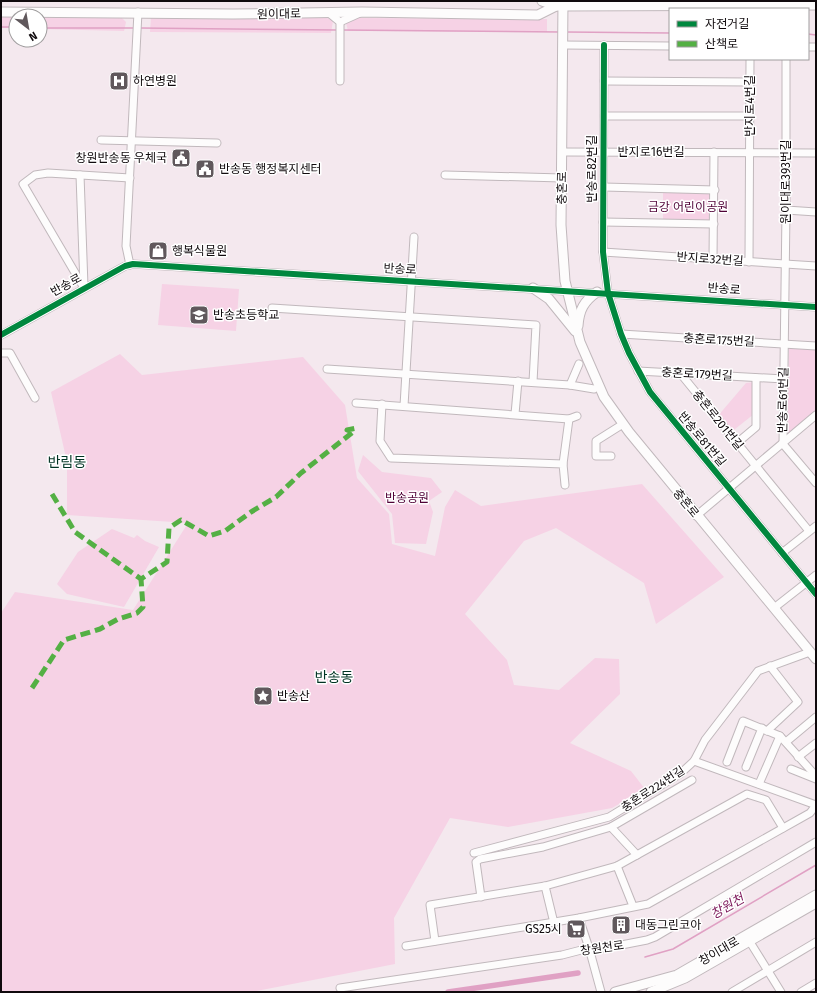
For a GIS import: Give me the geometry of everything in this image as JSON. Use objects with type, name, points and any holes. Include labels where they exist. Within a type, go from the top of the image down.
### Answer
[{"type":"main road","name":"원이대로","points":[[542,1],[561,5],[749,3],[787,7],[816,5]]},
{"type":"main road","name":"원이대로","points":[[1,12],[234,14],[362,12],[538,15],[561,5]]},
{"type":"main road","name":"충혼로","points":[[561,5],[563,26],[563,152],[561,224],[566,290],[578,333],[604,397],[623,424],[696,516],[813,656]]},
{"type":"main road","name":"충혼로","points":[[533,288],[549,299],[578,333]]},
{"type":"main road","name":"충혼로","points":[[578,333],[580,312],[586,301],[597,292]]},
{"type":"main road","name":"창이대로","points":[[615,992],[677,975],[816,895]]},
{"type":"main road","name":"창이대로","points":[[651,992],[685,978],[816,903]]},
{"type":"street","points":[[130,265],[126,246],[130,178],[130,142],[138,12]]},
{"type":"street","points":[[340,22],[362,12]]},
{"type":"street","points":[[329,13],[340,22]]},
{"type":"street","points":[[340,22],[340,81]]},
{"type":"street","points":[[563,44],[669,46]]},
{"type":"street","name":"반송로82번길","points":[[604,45],[603,252],[608,293]]},
{"type":"street","name":"반지로4번길","points":[[750,60],[750,152]]},
{"type":"street","name":"원이대로393번길","points":[[784,304],[786,210],[786,60]]},
{"type":"street","points":[[604,81],[750,82]]},
{"type":"street","points":[[604,116],[750,116]]},
{"type":"street","points":[[101,140],[130,142],[217,143]]},
{"type":"street","name":"반지로16번길","points":[[563,152],[816,153]]},
{"type":"street","points":[[714,152],[714,260]]},
{"type":"street","points":[[749,262],[750,152]]},
{"type":"street","points":[[84,288],[23,184],[35,175],[48,173],[130,178]]},
{"type":"street","name":"반송로","points":[[80,175],[84,288]]},
{"type":"street","points":[[445,175],[562,178]]},
{"type":"street","name":"반송로82번길","points":[[604,187],[715,190]]},
{"type":"street","points":[[786,210],[816,212]]},
{"type":"street","points":[[603,222],[714,224]]},
{"type":"street","points":[[404,406],[414,237]]},
{"type":"street","name":"반지로32번길","points":[[603,252],[816,266]]},
{"type":"street","name":"반송로","points":[[1,335],[84,288],[130,265],[412,280],[816,307]]},
{"type":"street","name":"반송로81번길","points":[[608,293],[621,334],[638,371],[650,392],[816,594]]},
{"type":"street","name":"반송로61번길","points":[[784,304],[783,444],[816,483]]},
{"type":"street","points":[[272,308],[536,325],[532,382]]},
{"type":"street","name":"충혼로175번길","points":[[621,334],[816,346]]},
{"type":"street","points":[[1,353],[10,353],[35,398]]},
{"type":"street","points":[[570,385],[579,364]]},
{"type":"street","points":[[327,369],[532,382],[570,385],[594,389]]},
{"type":"street","name":"충혼로179번길","points":[[638,371],[784,380]]},
{"type":"street","name":"충혼로201번길","points":[[680,373],[809,531]]},
{"type":"street","points":[[737,444],[756,427],[756,378]]},
{"type":"street","points":[[515,414],[518,381]]},
{"type":"street","points":[[356,403],[569,419],[577,416]]},
{"type":"street","points":[[382,404],[380,441],[391,458],[563,464]]},
{"type":"street","points":[[696,516],[783,444],[813,417],[816,427]]},
{"type":"street","points":[[565,485],[563,464],[569,419]]},
{"type":"street","points":[[611,456],[596,456],[596,441],[623,424]]},
{"type":"street","points":[[782,553],[816,526]]},
{"type":"street","points":[[774,608],[816,575]]},
{"type":"street","name":"충혼로224번길","points":[[474,853],[609,817],[680,774],[694,761],[705,740],[758,670],[813,656]]},
{"type":"street","points":[[746,767],[764,730],[798,702],[770,666]]},
{"type":"street","points":[[786,742],[816,717]]},
{"type":"street","points":[[727,762],[743,721],[780,736],[815,774]]},
{"type":"street","points":[[759,784],[780,736]]},
{"type":"street","points":[[798,757],[816,743]]},
{"type":"street","points":[[406,946],[554,923],[648,904],[810,813],[816,805],[694,761]]},
{"type":"street","points":[[791,768],[815,774]]},
{"type":"street","points":[[481,897],[476,862],[480,859],[543,847],[611,827],[692,780]]},
{"type":"street","points":[[435,941],[430,906],[544,886],[617,866],[747,794],[766,800],[783,828]]},
{"type":"street","points":[[611,827],[637,855]]},
{"type":"street","name":"창원천로","points":[[340,988],[562,955],[647,940],[655,937],[816,842]]},
{"type":"street","points":[[617,866],[634,906]]},
{"type":"street","points":[[544,886],[554,923]]},
{"type":"street","points":[[579,918],[590,950],[601,992]]},
{"type":"street","points":[[750,942],[781,992]]},
{"type":"street","points":[[732,992],[816,942]]},
{"type":"street","points":[[801,992],[816,983]]},
{"type":"green space","points":[[118,14],[126,22],[124,31],[48,29],[48,15]]},
{"type":"green space","points":[[1,15],[8,15],[8,28],[1,28]]},
{"type":"green space","points":[[151,17],[325,17],[333,21],[331,33],[150,32]]},
{"type":"green space","points":[[350,18],[547,19],[547,32],[348,31],[346,23]]},
{"type":"green space","name":"금강 어린이공원","points":[[663,191],[712,191],[712,222],[663,222]]},
{"type":"green space","points":[[162,284],[239,289],[236,331],[158,325]]},
{"type":"green space","points":[[789,348],[816,349],[816,410],[787,437]]},
{"type":"green space","points":[[120,354],[142,375],[303,357],[345,405],[357,478],[389,514],[392,544],[435,556],[445,507],[455,490],[481,506],[642,484],[724,577],[656,624],[644,583],[556,528],[524,541],[465,614],[507,660],[514,685],[559,690],[595,658],[619,659],[620,694],[570,743],[631,771],[645,789],[612,808],[508,827],[450,818],[394,918],[395,964],[252,992],[1,992],[1,613],[15,592],[133,610],[188,523],[67,515],[67,462],[51,392]]},
{"type":"green space","points":[[755,382],[754,414],[730,433],[717,417],[746,383]]},
{"type":"green space","name":"반송공원","points":[[363,455],[382,472],[431,478],[442,492],[429,501],[433,512],[426,544],[395,543],[392,514],[358,471]]},
{"type":"green space","points":[[112,529],[134,538],[137,535],[145,541],[159,547],[124,607],[67,594],[57,584],[78,552]]},
{"type":"waterway","points":[[1,27],[8,27]]},
{"type":"waterway","points":[[48,28],[134,28]]},
{"type":"waterway","points":[[140,28],[338,30]]},
{"type":"waterway","points":[[342,30],[560,32]]},
{"type":"waterway","points":[[566,32],[669,33]]},
{"type":"waterway","points":[[809,34],[816,35]]},
{"type":"waterway","name":"창원천","points":[[645,957],[673,949],[816,865]]},
{"type":"waterway","points":[[448,992],[578,973]]},
{"type":"marked path","points":[[52,494],[75,532],[141,579],[167,562],[169,528],[181,520],[209,536],[225,531],[251,512],[276,497],[301,473],[353,432],[347,430],[357,428]]},
{"type":"marked path","points":[[32,688],[64,640],[100,629],[118,619],[137,613],[143,607],[141,579]]},
{"type":"cycle path","points":[[604,45],[603,252],[608,293],[621,334],[629,353],[650,392],[816,594]]},
{"type":"cycle path","points":[[1,335],[125,266],[133,264],[816,307]]},
{"type":"place","name":"하연병원","points":[[119,81]]},
{"type":"place","name":"창원반송동 우체국","points":[[181,158]]},
{"type":"place","name":"반송동 행정복지센터","points":[[205,169]]},
{"type":"place","name":"행복식물원","points":[[158,251]]},
{"type":"place","name":"반송초등학교","points":[[199,315]]},
{"type":"place","name":"반송산","points":[[263,696]]},
{"type":"place","name":"대동그린코아","points":[[621,925]]},
{"type":"place","name":"GS25시","points":[[576,929]]},
{"type":"district","name":"반림동","points":[[67,462]]},
{"type":"district","name":"반송동","points":[[334,677]]}]
